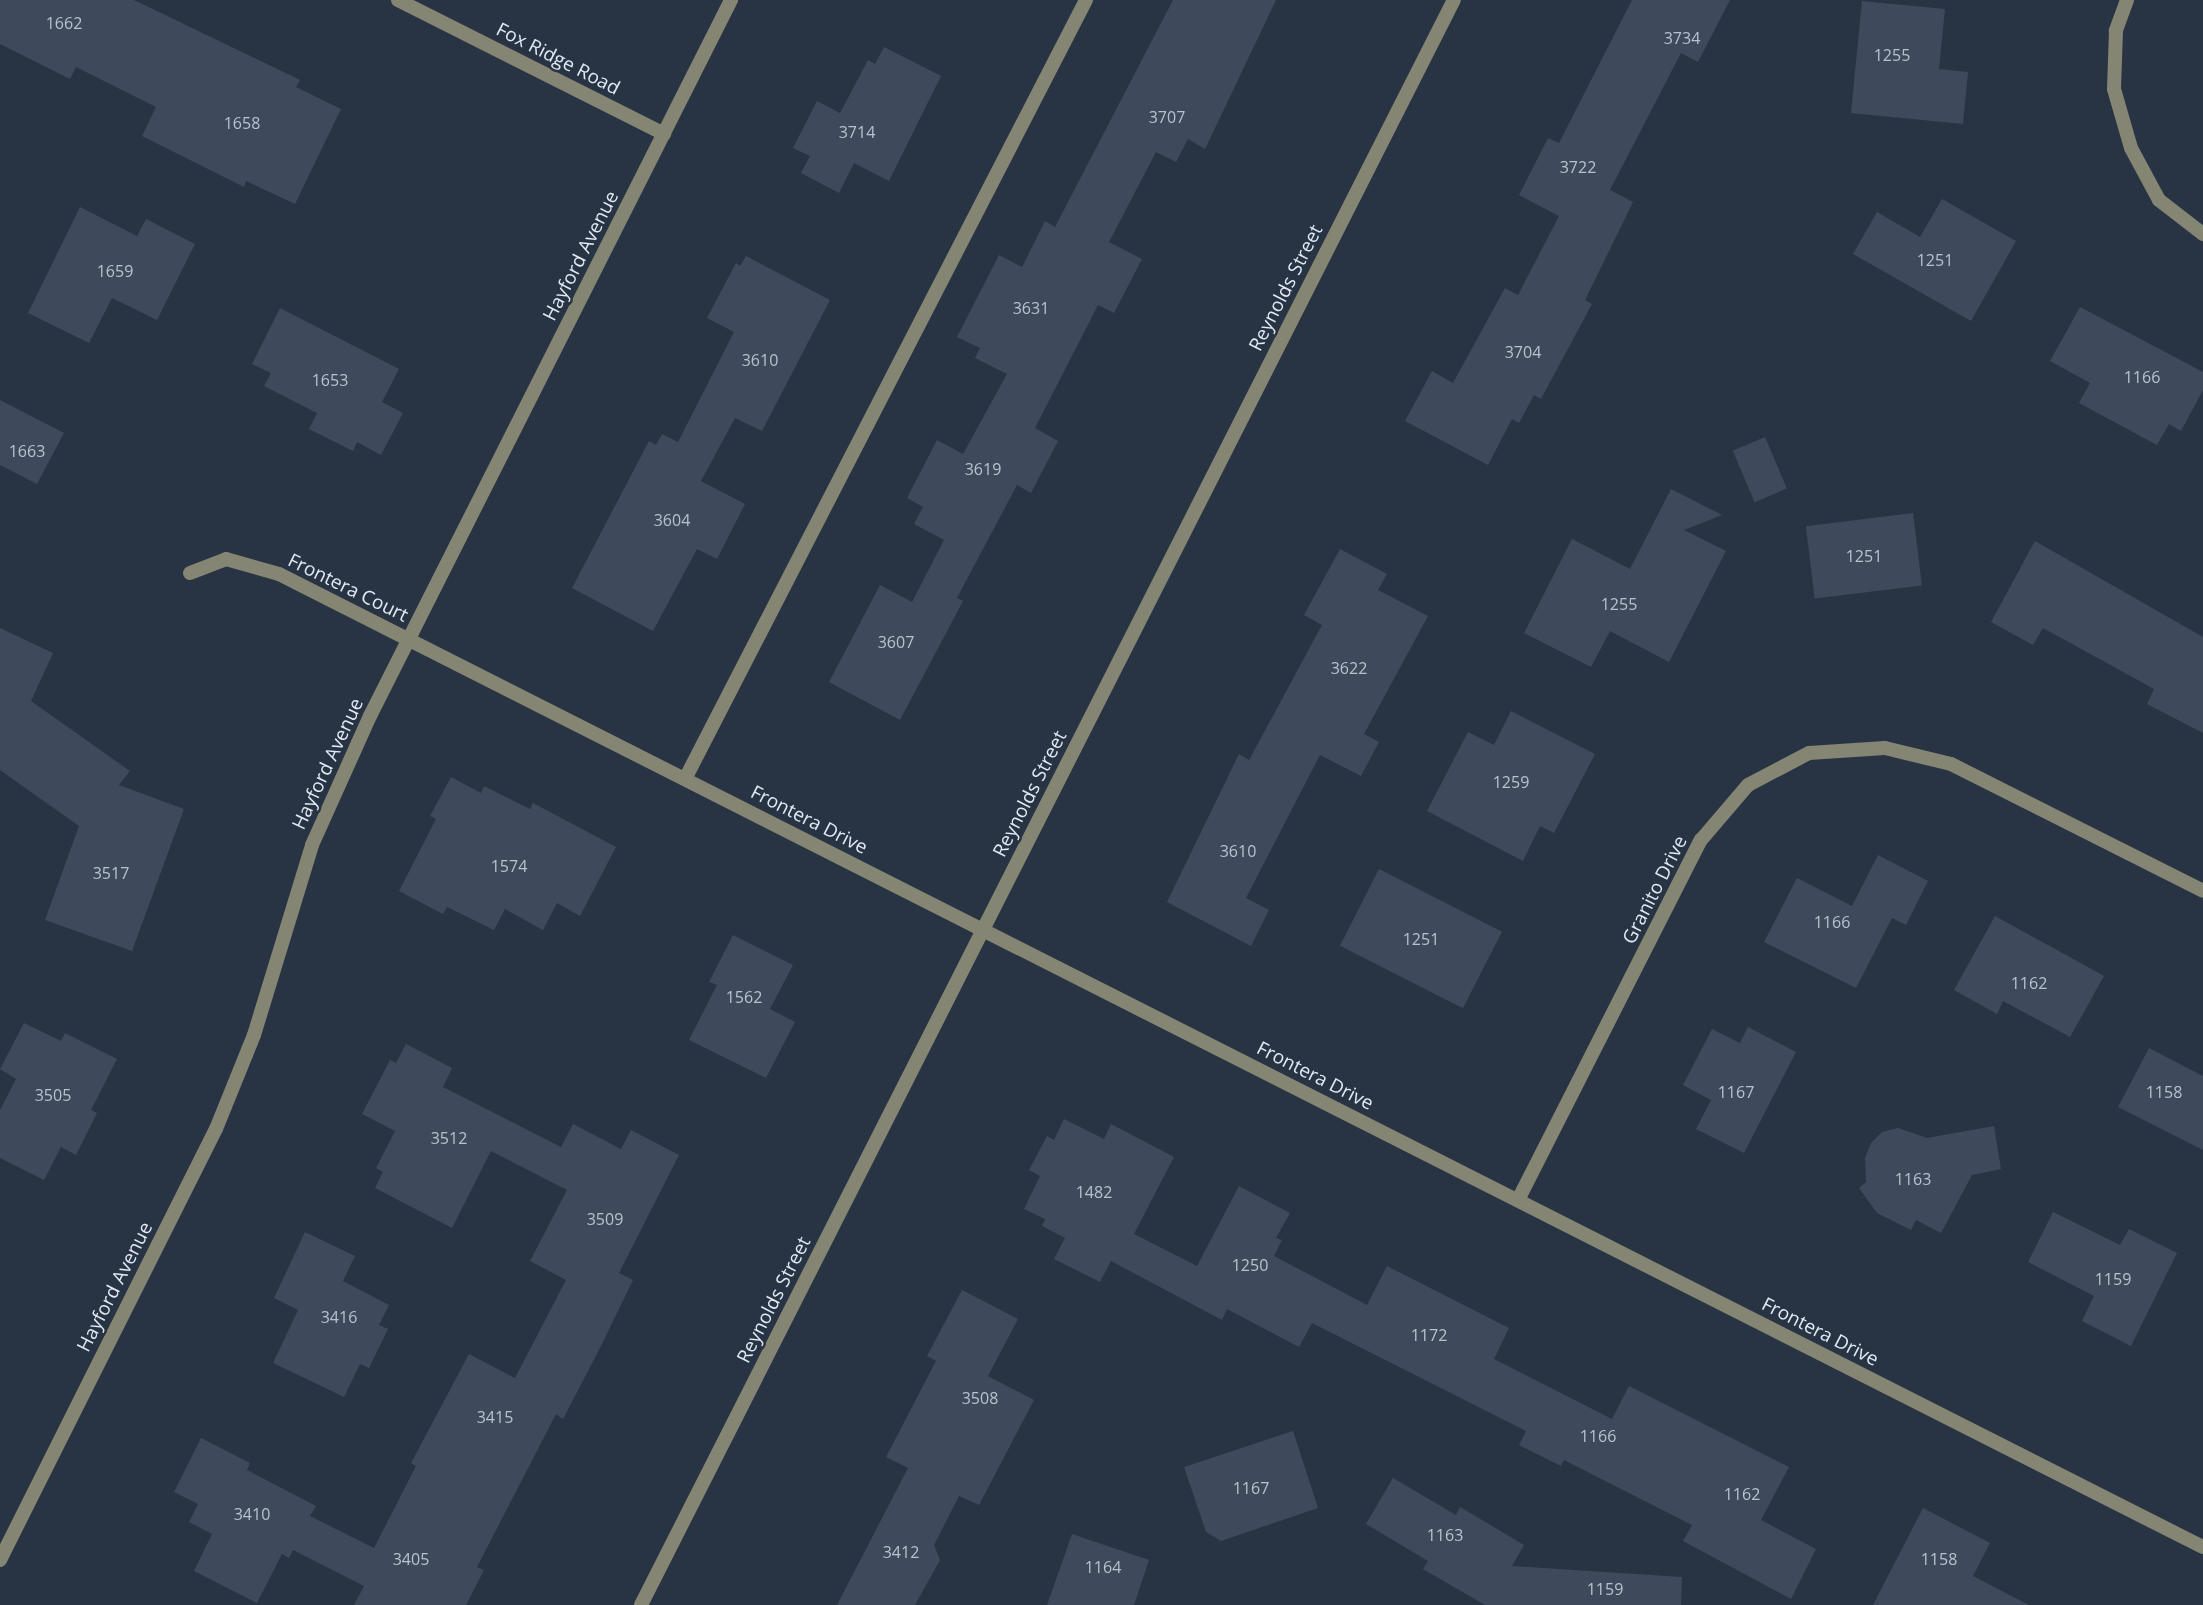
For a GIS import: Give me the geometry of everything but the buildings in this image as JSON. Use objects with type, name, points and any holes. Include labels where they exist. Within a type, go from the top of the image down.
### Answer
[{"type":"street","name":"Fox Ridge Road","points":[[398,0],[664,134]]},
{"type":"street","name":"Hayford Avenue","points":[[0,1560],[216,1129],[254,1035],[312,845],[409,639],[731,0]]},
{"type":"street","points":[[685,779],[1086,0]]},
{"type":"street","name":"Reynolds Street","points":[[640,1605],[1454,0]]},
{"type":"street","points":[[2127,0],[2116,32],[2114,89],[2131,148],[2159,200],[2203,234]]},
{"type":"street","name":"Frontera Court","points":[[190,573],[226,559],[279,574],[409,639]]},
{"type":"street","name":"Frontera Drive","points":[[409,639],[2203,1547]]},
{"type":"street","name":"Granito Drive","points":[[1518,1200],[1701,840],[1748,785],[1809,753],[1885,748],[1951,764],[2203,891]]}]
